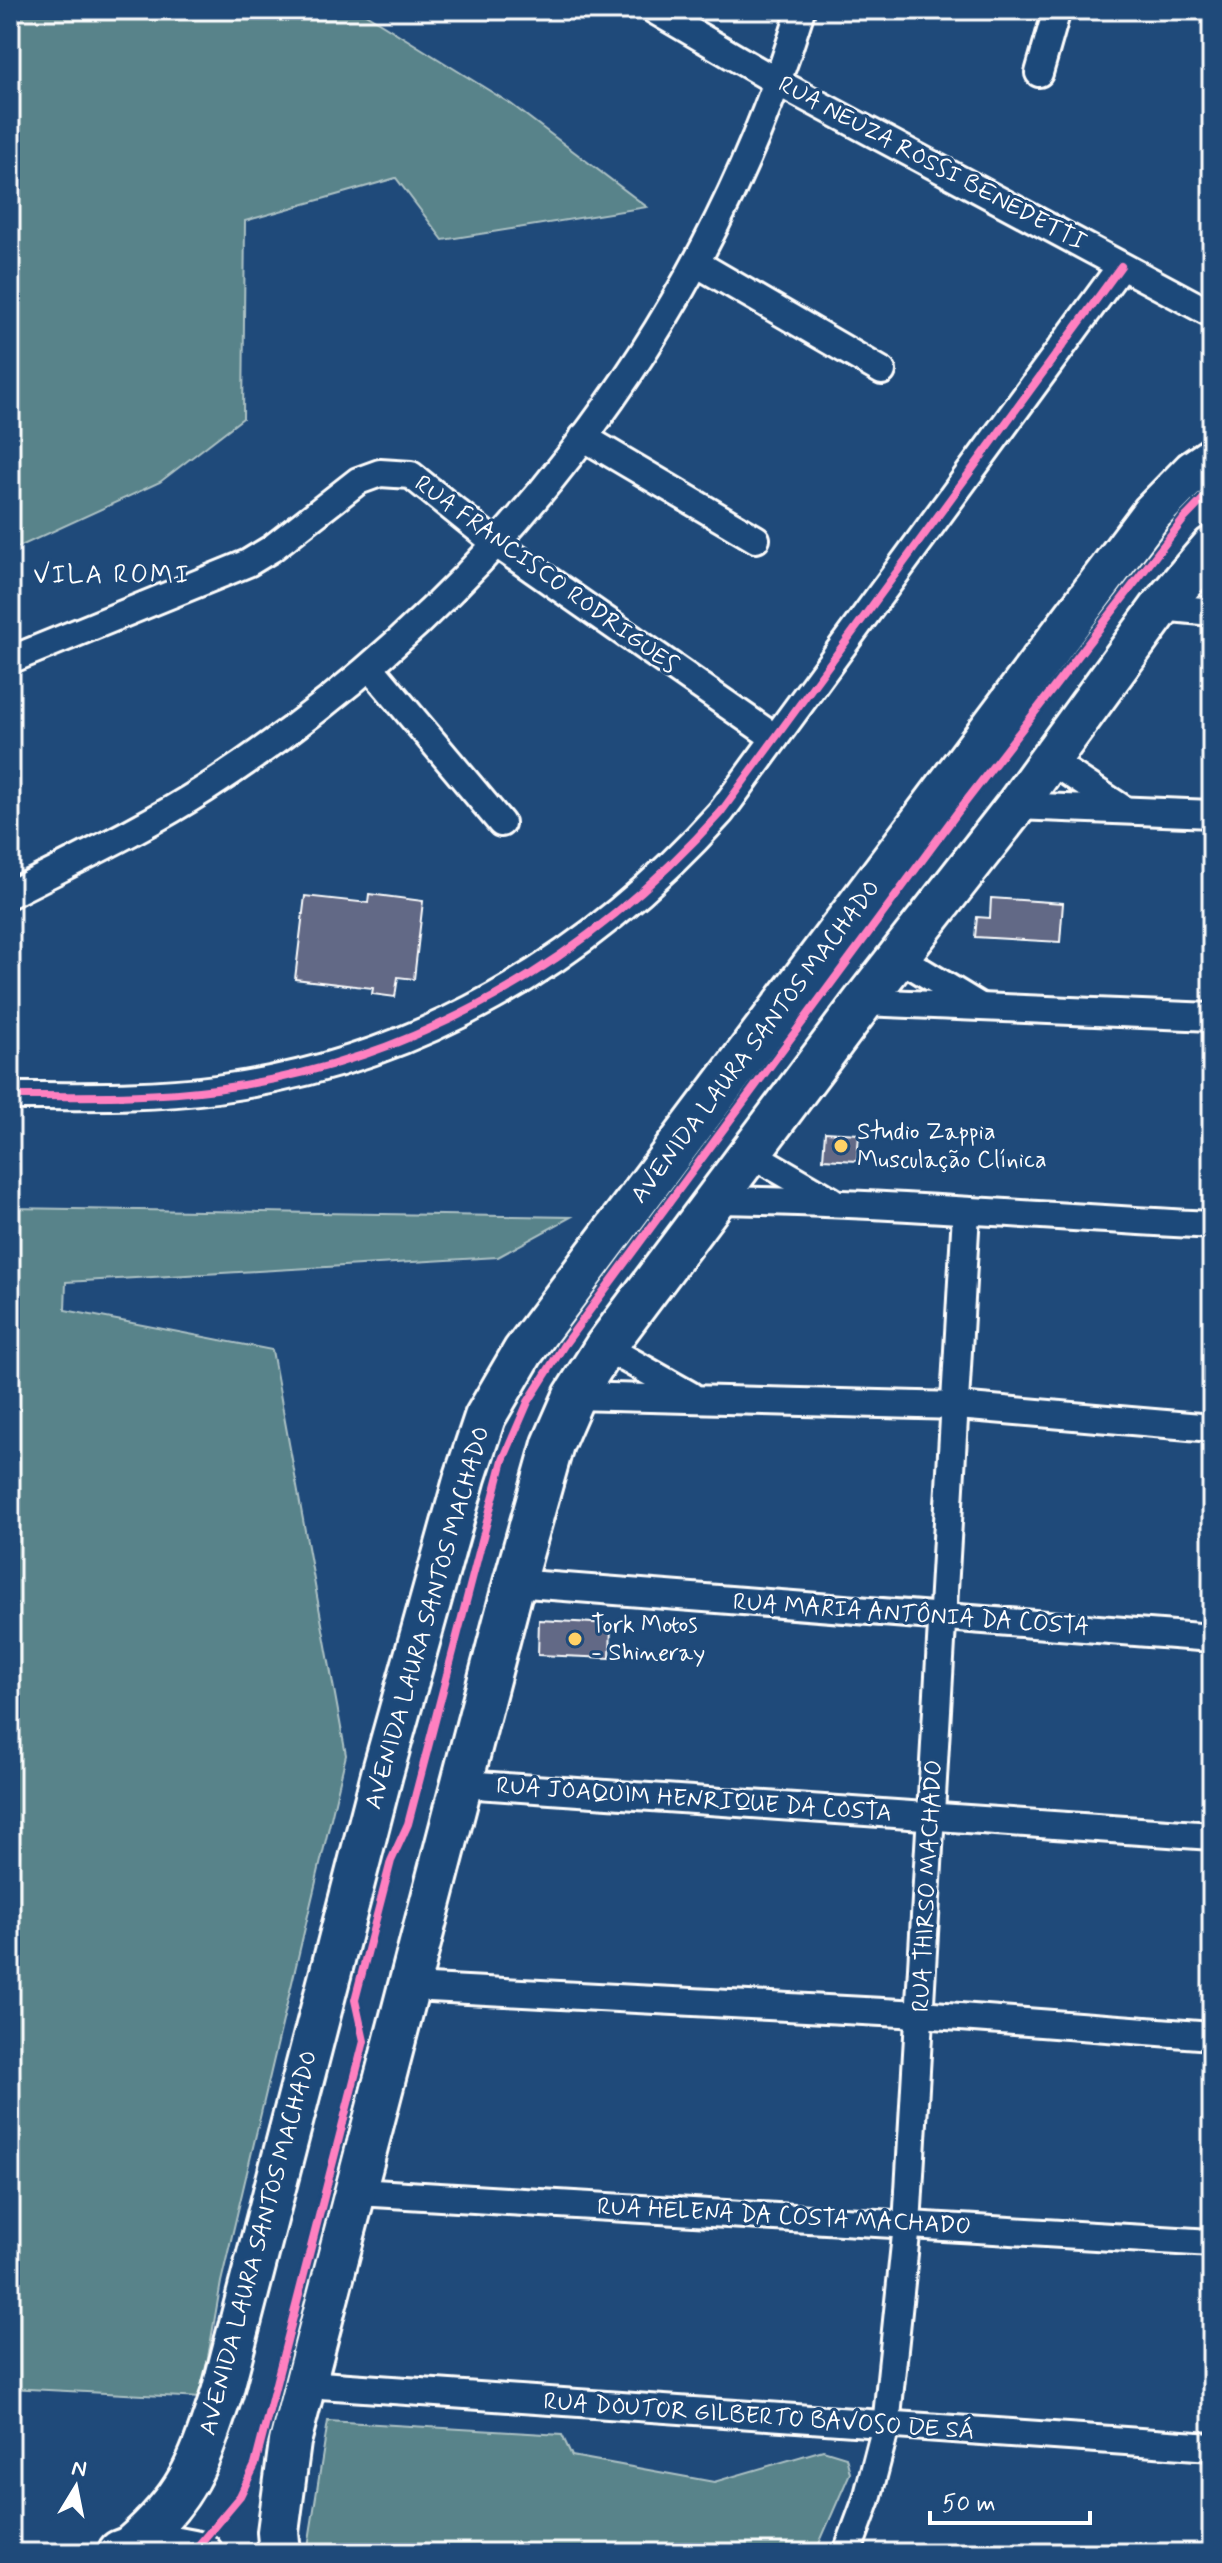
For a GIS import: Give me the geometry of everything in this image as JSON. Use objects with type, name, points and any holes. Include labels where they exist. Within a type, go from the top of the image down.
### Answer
[{"type":"main road","name":"AVENIDA LAURA SANTOS MACHADO","points":[[122,2549],[182,2494],[201,2456],[222,2393],[382,1774],[465,1477],[485,1417],[523,1352],[1152,513],[1193,471],[1212,458]]},
{"type":"main road","points":[[280,2553],[278,2532],[290,2442],[514,1583],[553,1444],[574,1396],[605,1347],[714,1200],[1016,806],[1161,607],[1209,556]]},
{"type":"main road","points":[[122,2549],[202,2553]]},
{"type":"street","name":"RUA NEUZA ROSSI BENEDETTI","points":[[654,10],[779,83],[1212,314]]},
{"type":"street","points":[[10,894],[156,819],[205,789],[299,723],[370,667],[498,545],[583,437],[634,365],[725,212],[779,83],[801,10]]},
{"type":"street","points":[[1039,73],[1057,10]]},
{"type":"street","points":[[696,263],[882,371]]},
{"type":"street","points":[[10,1096],[171,1094],[264,1081],[357,1057],[449,1021],[535,974],[616,916],[688,849],[721,812],[1121,266]]},
{"type":"street","points":[[583,437],[756,539]]},
{"type":"street","name":"RUA FRANCISCO RODRIGUES","points":[[10,660],[248,563],[358,481],[380,473],[411,475],[498,545],[775,738]]},
{"type":"street","points":[[1161,607],[1212,612]]},
{"type":"street","points":[[370,667],[501,823]]},
{"type":"street","points":[[1049,760],[1125,810]]},
{"type":"street","points":[[1016,806],[1212,814]]},
{"type":"street","points":[[898,957],[982,1007]]},
{"type":"street","points":[[863,1002],[1212,1017]]},
{"type":"street","points":[[750,1153],[834,1201]]},
{"type":"street","points":[[714,1200],[834,1201],[966,1213],[1212,1225]]},
{"type":"street","name":"RUA THIRSO MACHADO","points":[[847,2553],[867,2499],[886,2426],[907,2225],[958,1406],[966,1213]]},
{"type":"street","points":[[605,1347],[693,1397]]},
{"type":"street","points":[[574,1396],[958,1406],[1212,1428]]},
{"type":"street","name":"RUA MARIA ANTÔNIA DA COSTA","points":[[514,1583],[1212,1638]]},
{"type":"street","name":"RUA JOAQUIM HENRIQUE DA COSTA","points":[[463,1784],[1212,1836]]},
{"type":"street","points":[[411,1987],[920,2014],[1212,2036]]},
{"type":"street","name":"RUA HELENA DA COSTA MACHADO","points":[[357,2192],[1212,2243]]},
{"type":"street","name":"RUA DOUTOR GILBERTO BAVOSO DE SÁ","points":[[306,2384],[1212,2447]]},
{"type":"green space","points":[[10,10],[359,10],[511,104],[647,207],[443,240],[396,178],[245,221],[243,418],[160,482],[10,551]]},
{"type":"green space","points":[[10,1208],[571,1217],[498,1257],[66,1282],[65,1310],[272,1350],[346,1755],[221,2282],[201,2398],[10,2388]]},
{"type":"green space","points":[[328,2421],[562,2435],[572,2456],[714,2482],[823,2450],[846,2457],[850,2473],[815,2553],[307,2553]]},
{"type":"building","points":[[369,894],[423,901],[414,979],[398,977],[395,997],[372,994],[373,988],[295,979],[305,896],[368,903]]},
{"type":"building","points":[[991,898],[1063,903],[1060,942],[975,937],[977,917],[990,918]]},
{"type":"building","name":"Studio Zappia Musculação Clínica","points":[[825,1132],[859,1134],[857,1161],[823,1159]]},
{"type":"building","name":"Tork Motos - Shineray","points":[[539,1620],[611,1624],[610,1658],[538,1655]]},
{"type":"cycle path","points":[[10,1096],[190,1092],[290,1076],[361,1056],[429,1029],[494,997],[556,958],[614,914],[669,866],[721,812],[1121,266]]},
{"type":"cycle path","points":[[192,2553],[240,2496],[255,2465],[364,2041],[355,2000],[391,1861],[408,1824],[503,1460],[528,1402],[564,1345],[957,813],[1184,519],[1212,490]]},
{"type":"place","name":"Studio Zappia Musculação Clínica","points":[[841,1146]]},
{"type":"place","name":"Tork Motos - Shineray","points":[[575,1639]]},
{"type":"district","name":"VILA ROMI","points":[[112,576]]}]
